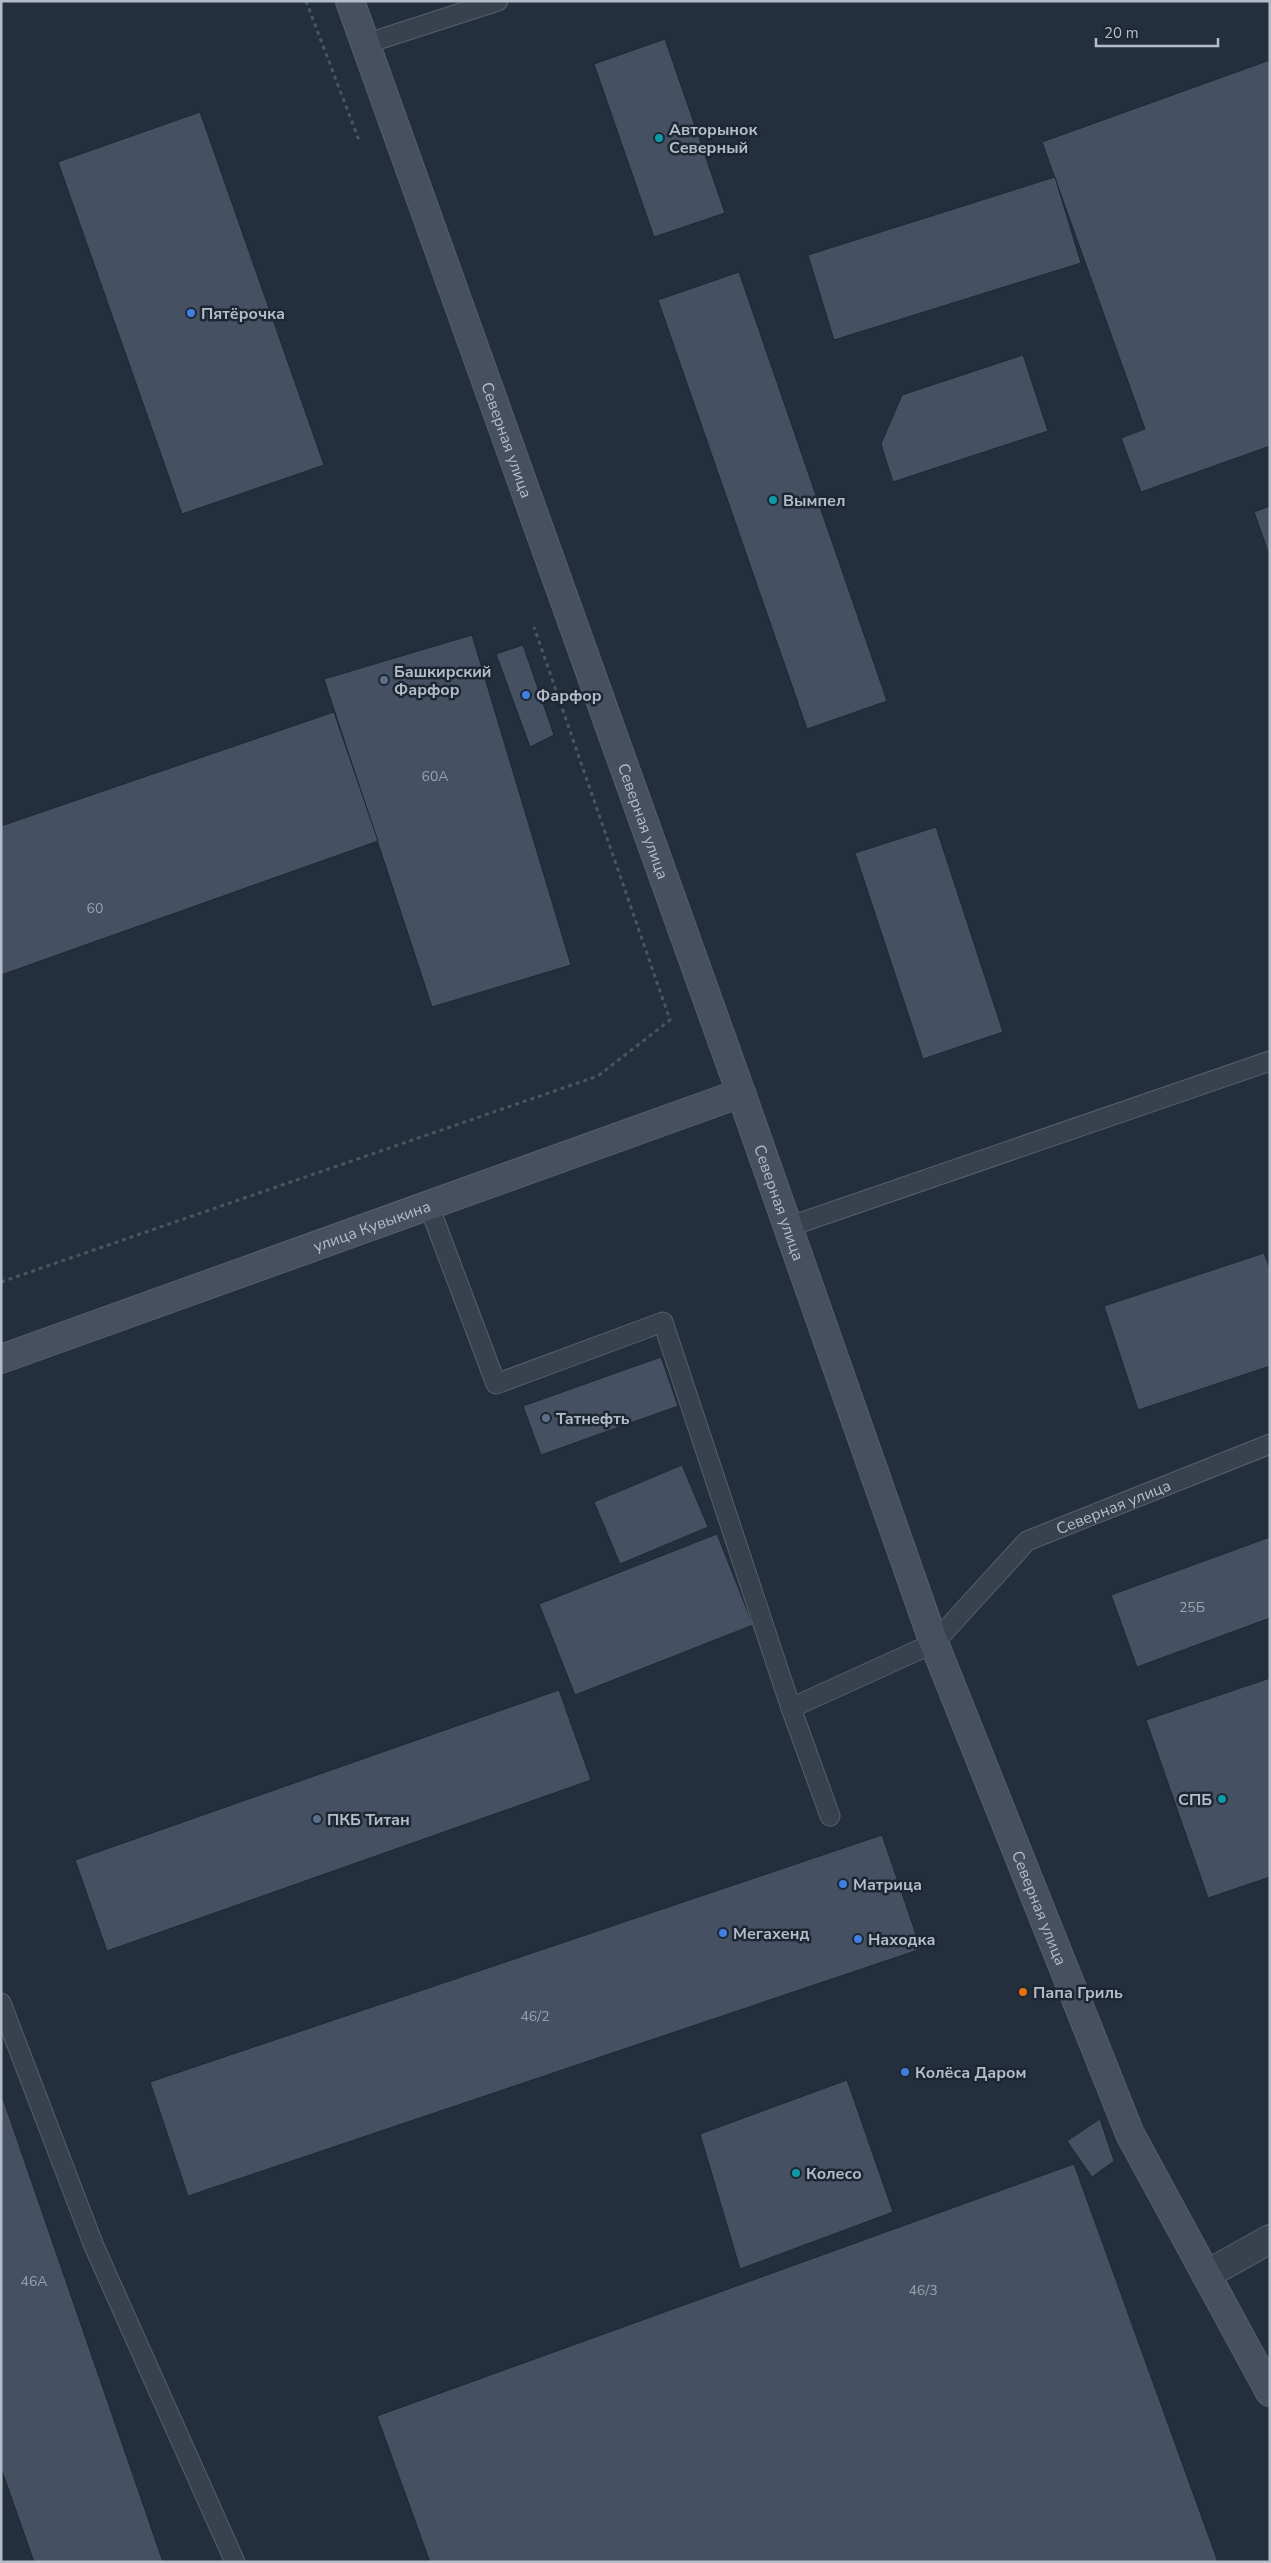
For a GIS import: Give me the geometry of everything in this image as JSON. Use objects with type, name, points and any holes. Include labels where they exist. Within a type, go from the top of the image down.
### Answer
[{"type":"main road","name":"Северная улица","points":[[350,1],[741,1093],[934,1643],[1130,2134],[1270,2392]]},
{"type":"main road","name":"улица Кувыкина","points":[[1,1359],[741,1093]]},
{"type":"street","points":[[1206,2275],[1270,2239]]},
{"type":"lane","points":[[365,44],[498,1]]},
{"type":"lane","points":[[788,1227],[1270,1061]]},
{"type":"lane","points":[[429,1206],[496,1384],[663,1322],[830,1816]]},
{"type":"lane","name":"Северная улица","points":[[934,1643],[1027,1541],[1270,1444]]},
{"type":"lane","points":[[792,1708],[934,1643]]},
{"type":"lane","points":[[1,2003],[94,2246],[235,2562]]},
{"type":"path","points":[[306,1],[362,146]]},
{"type":"path","points":[[1,1282],[598,1076],[670,1020],[531,618]]},
{"type":"building","name":"Авторынок Северный","points":[[665,39],[725,213],[654,237],[594,64]]},
{"type":"building","points":[[1270,60],[1270,446],[1141,492],[1121,438],[1145,429],[1042,142]]},
{"type":"building","name":"Пятёрочка","points":[[200,112],[324,465],[182,514],[58,162]]},
{"type":"building","points":[[1055,177],[1081,263],[834,340],[808,255]]},
{"type":"building","name":"Вымпел","points":[[739,272],[887,701],[807,729],[658,300]]},
{"type":"building","points":[[1023,355],[1048,431],[893,482],[881,444],[902,395]]},
{"type":"building","points":[[1270,506],[1270,557],[1254,512]]},
{"type":"building","points":[[472,635],[571,965],[432,1007],[324,679]]},
{"type":"building","name":"Фарфор","points":[[523,645],[554,735],[530,747],[496,654]]},
{"type":"building","points":[[334,712],[378,841],[1,975],[1,826]]},
{"type":"building","points":[[936,827],[1003,1032],[923,1059],[855,853]]},
{"type":"building","points":[[1264,1253],[1270,1269],[1270,1366],[1138,1410],[1104,1306]]},
{"type":"building","points":[[661,1357],[678,1406],[541,1455],[523,1406]]},
{"type":"building","points":[[682,1465],[708,1527],[620,1564],[594,1502]]},
{"type":"building","points":[[717,1534],[753,1625],[575,1695],[539,1604]]},
{"type":"building","points":[[1270,1537],[1270,1618],[1137,1667],[1111,1595]]},
{"type":"building","name":"СПБ","points":[[1270,1678],[1270,1877],[1208,1898],[1146,1720]]},
{"type":"building","points":[[559,1690],[591,1780],[107,1951],[75,1860]]},
{"type":"building","points":[[882,1835],[921,1949],[188,2196],[150,2082]]},
{"type":"building","name":"Колесо","points":[[847,2080],[893,2212],[740,2269],[700,2134]]},
{"type":"building","points":[[1,2093],[163,2562],[34,2562],[1,2468]]},
{"type":"building","points":[[1100,2119],[1114,2161],[1092,2177],[1067,2141]]},
{"type":"building","points":[[1074,2164],[1218,2562],[430,2562],[377,2416]]},
{"type":"place","name":"Авторынок Северный","points":[[659,138]]},
{"type":"place","name":"Пятёрочка","points":[[191,313]]},
{"type":"place","name":"Вымпел","points":[[773,500]]},
{"type":"place","name":"Башкирский Фарфор","points":[[384,680]]},
{"type":"place","name":"Фарфор","points":[[526,695]]},
{"type":"place","name":"Татнефть","points":[[546,1418]]},
{"type":"place","name":"СПБ","points":[[1222,1799]]},
{"type":"place","name":"ПКБ Титан","points":[[317,1819]]},
{"type":"place","name":"Матрица","points":[[843,1884]]},
{"type":"place","name":"Мегахенд","points":[[723,1933]]},
{"type":"place","name":"Находка","points":[[858,1939]]},
{"type":"place","name":"Папа Гриль","points":[[1023,1992]]},
{"type":"place","name":"Колёса Даром","points":[[905,2072]]},
{"type":"place","name":"Колесо","points":[[796,2173]]}]
